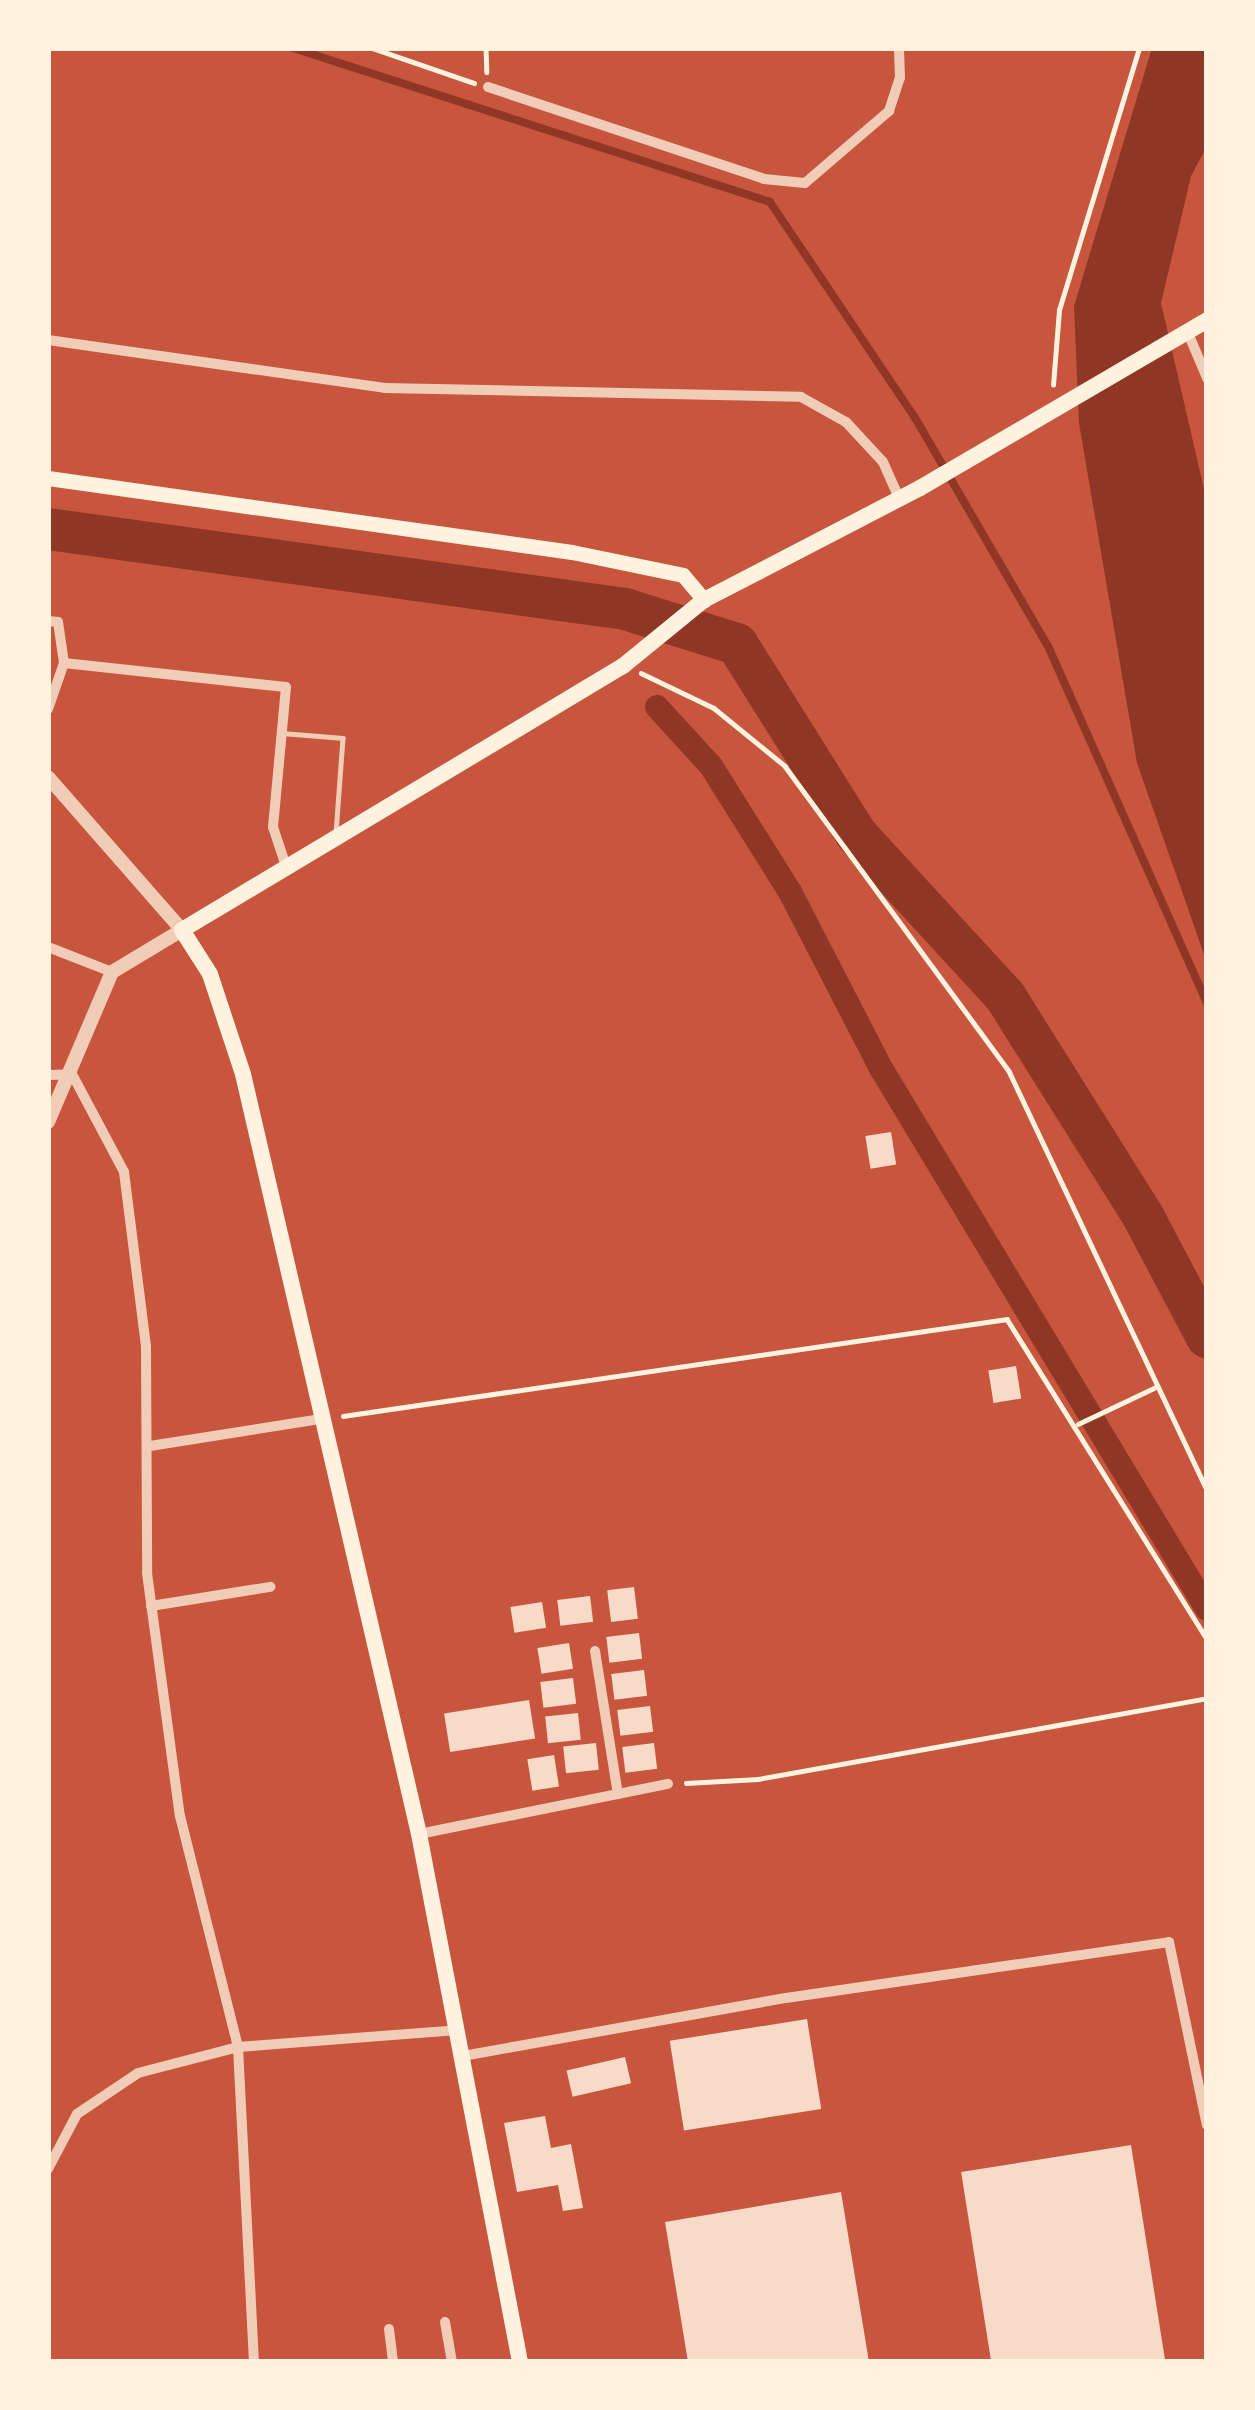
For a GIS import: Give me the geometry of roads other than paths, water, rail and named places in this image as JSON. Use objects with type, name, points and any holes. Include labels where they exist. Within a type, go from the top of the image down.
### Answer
[{"type":"main road","points":[[520,2362],[419,1834],[243,1074],[210,974],[182,930],[623,666],[704,600],[920,488],[1207,320]]},
{"type":"main road","points":[[48,478],[572,552],[683,575],[704,600]]},
{"type":"street","points":[[488,87],[764,178],[805,183],[889,111],[900,78],[899,48]]},
{"type":"street","points":[[1188,333],[1207,378]]},
{"type":"street","points":[[48,340],[385,388],[801,397],[846,422],[883,462],[899,498]]},
{"type":"street","points":[[48,621],[58,622],[64,663],[48,709]]},
{"type":"street","points":[[64,663],[286,687],[273,827],[287,868]]},
{"type":"street","points":[[48,777],[182,930],[112,973],[48,1122]]},
{"type":"street","points":[[48,946],[112,973]]},
{"type":"street","points":[[48,1075],[72,1075]]},
{"type":"street","points":[[72,1075],[124,1172],[146,1347],[151,1606],[180,1816],[238,2047],[254,2362]]},
{"type":"street","points":[[150,1446],[320,1419]]},
{"type":"street","points":[[151,1606],[271,1587]]},
{"type":"street","points":[[595,1651],[618,1794]]},
{"type":"street","points":[[419,1834],[668,1784]]},
{"type":"street","points":[[463,2056],[786,1998],[1169,1942],[1207,2125]]},
{"type":"street","points":[[48,2169],[77,2114],[138,2073],[238,2047],[457,2030]]},
{"type":"street","points":[[445,2322],[452,2362]]},
{"type":"street","points":[[389,2329],[393,2362]]},
{"type":"lane","points":[[282,733],[343,737],[335,838]]},
{"type":"waterway","points":[[293,48],[770,202],[914,416],[1048,646],[1207,1003]]},
{"type":"waterway","points":[[48,529],[625,609],[737,644],[856,834],[1005,996],[1144,1218],[1207,1337]]},
{"type":"waterway","points":[[657,707],[711,766],[790,892],[882,1070],[1207,1609]]}]
